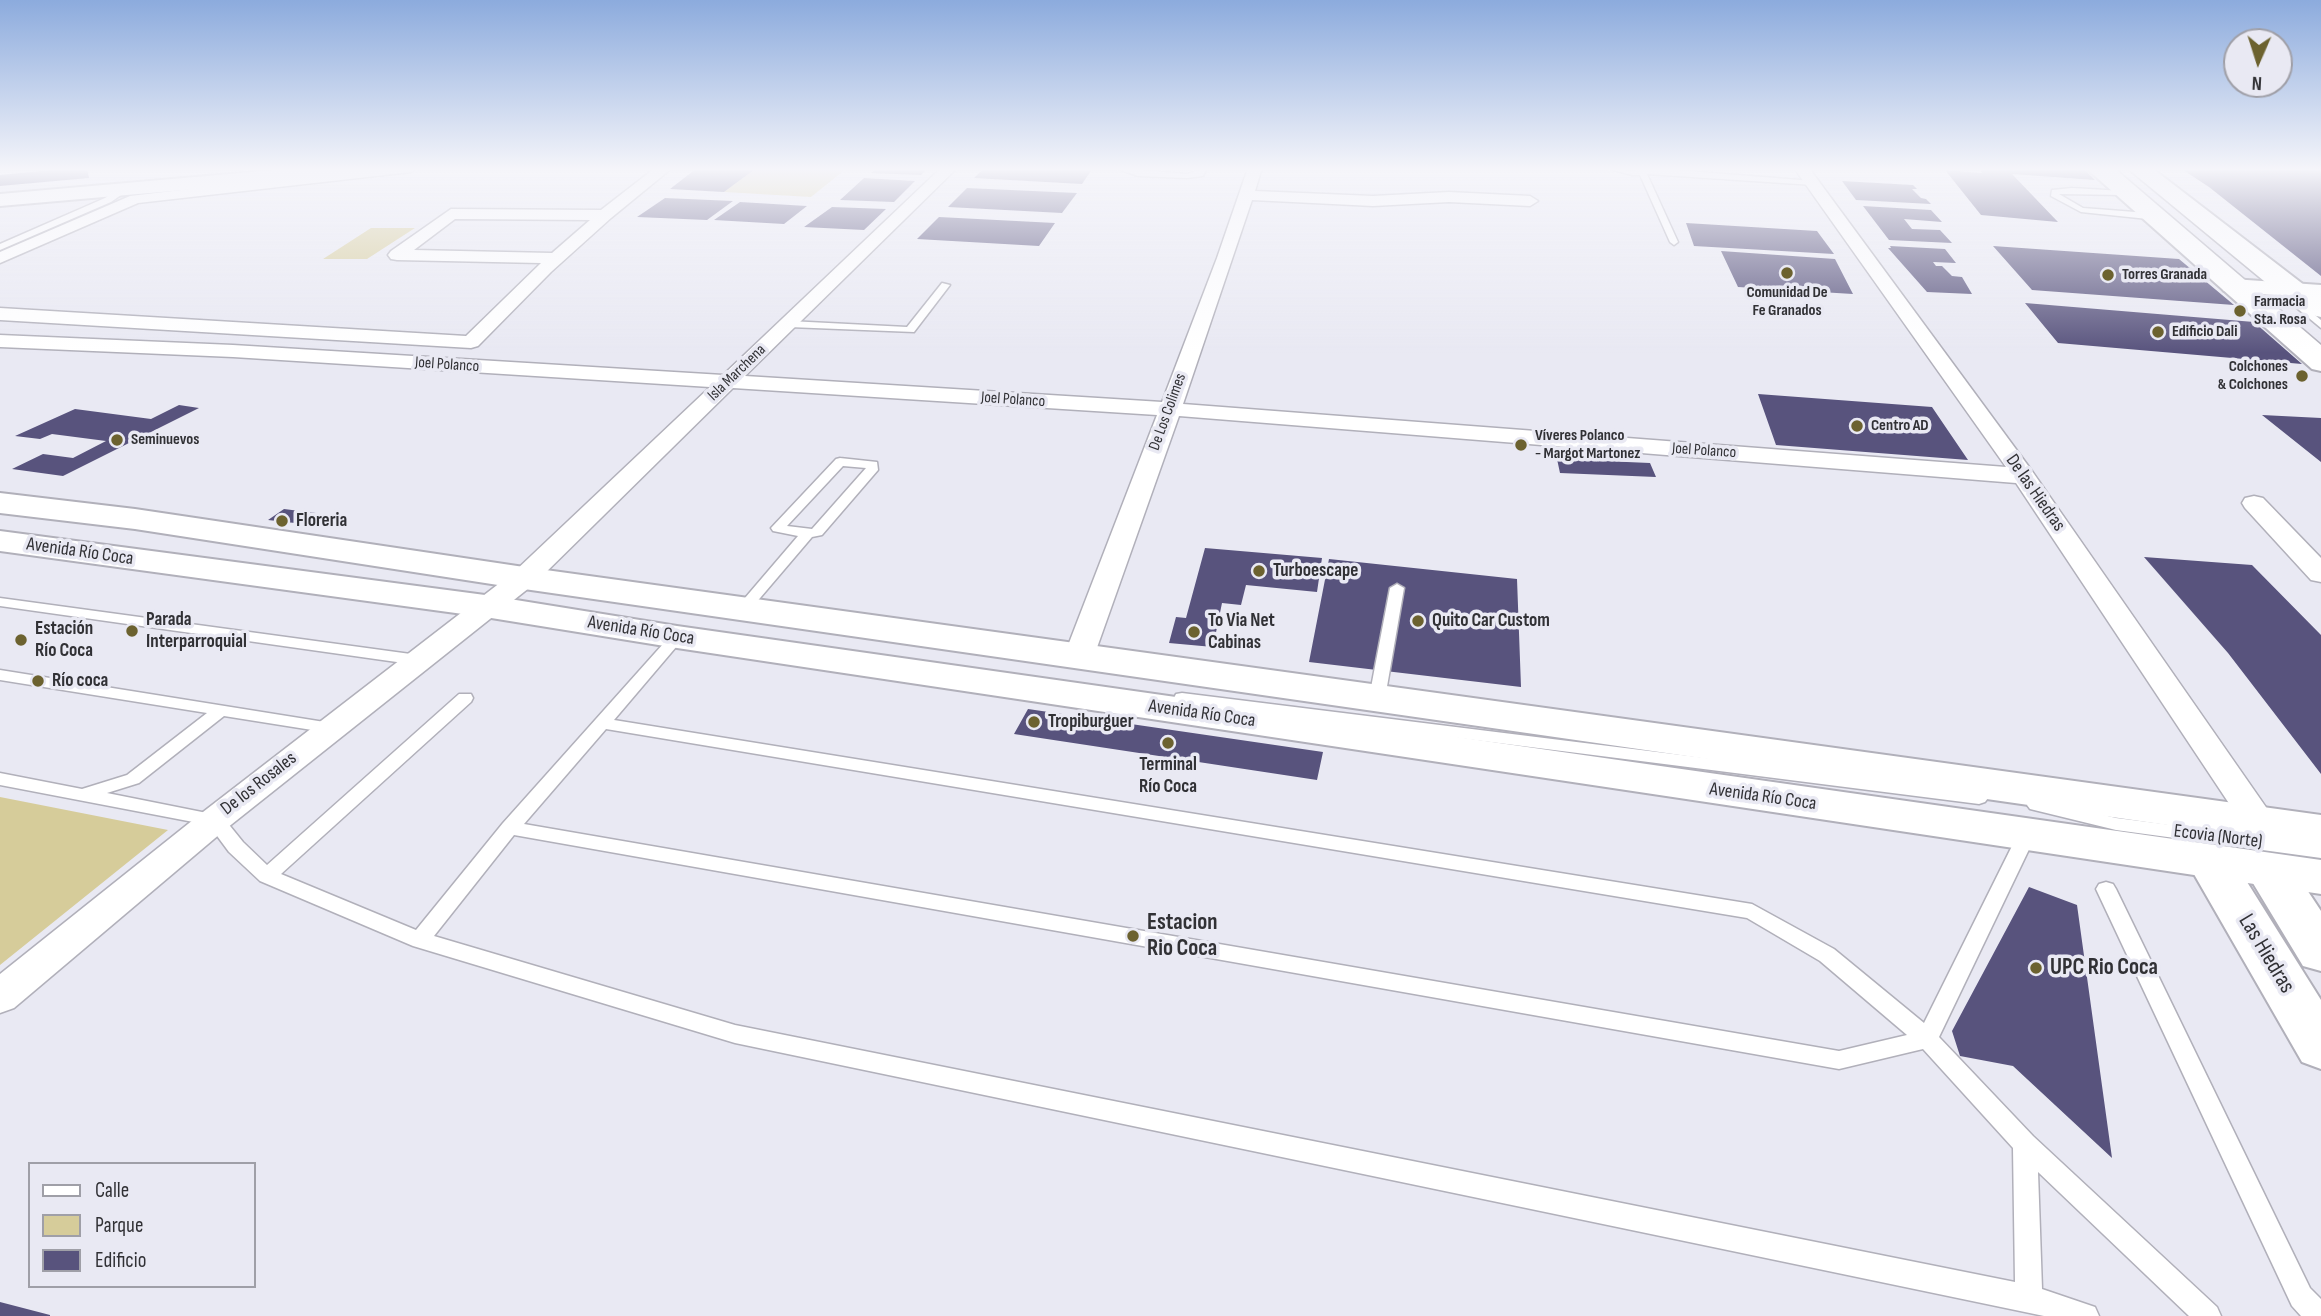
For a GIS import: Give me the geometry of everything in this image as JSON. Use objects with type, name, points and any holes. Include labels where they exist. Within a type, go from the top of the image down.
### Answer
[{"type":"main road","points":[[2171,229],[2283,295]]},
{"type":"main road","points":[[2209,229],[2283,295],[2321,363]]},
{"type":"main road","name":"Avenida Río Coca","points":[[0,503],[149,521],[524,578],[2321,831]]},
{"type":"main road","name":"Avenida Río Coca","points":[[0,541],[485,606],[677,637],[2321,877]]},
{"type":"main road","name":"Las Hiedras","points":[[2210,862],[2321,1046]]},
{"type":"main road","points":[[2269,870],[2321,952]]},
{"type":"street","points":[[0,258],[65,229]]},
{"type":"street","points":[[431,229],[397,255],[557,258]]},
{"type":"street","points":[[0,314],[471,342],[589,229]]},
{"type":"street","name":"Isla Marchena","points":[[524,578],[887,229]]},
{"type":"street","name":"De Los Colimes","points":[[1079,656],[1235,229]]},
{"type":"street","name":"De las Hiedras","points":[[1846,229],[2024,476],[2260,823]]},
{"type":"street","name":"Joel Polanco","points":[[0,341],[233,351],[1168,409],[2024,476]]},
{"type":"street","points":[[2254,503],[2321,574]]},
{"type":"street","name":"De los Rosales","points":[[0,996],[215,820],[524,578]]},
{"type":"lane","points":[[0,247],[40,229]]},
{"type":"lane","points":[[1669,229],[1674,242]]},
{"type":"lane","points":[[2192,229],[2283,295],[2321,350]]},
{"type":"lane","points":[[2203,229],[2321,325]]},
{"type":"lane","points":[[789,324],[910,330],[944,285]]},
{"type":"lane","points":[[744,608],[807,534],[817,532],[872,470],[873,465],[840,462],[778,528],[807,534]]},
{"type":"lane","points":[[1377,698],[1397,588]]},
{"type":"lane","points":[[0,602],[418,660]]},
{"type":"lane","points":[[420,940],[510,828],[677,637],[703,630],[1194,700],[2040,805],[2116,824]]},
{"type":"lane","points":[[0,675],[331,728]]},
{"type":"lane","points":[[267,876],[465,698]]},
{"type":"lane","points":[[83,795],[133,779],[220,711]]},
{"type":"lane","points":[[602,723],[1752,911],[1827,955],[1927,1040],[2025,1144],[2208,1316]]},
{"type":"lane","points":[[0,779],[215,820],[236,847],[267,876],[420,940],[735,1034],[2029,1298],[2086,1316]]},
{"type":"lane","points":[[1927,1040],[2027,835],[2116,824]]},
{"type":"lane","name":"Ecovia (Norte)","points":[[2116,824],[2321,851]]},
{"type":"lane","points":[[510,828],[1839,1060],[1927,1040]]},
{"type":"lane","points":[[2106,889],[2301,1297],[2319,1316]]},
{"type":"lane","points":[[2025,1144],[2029,1298]]},
{"type":"green space","points":[[369,229],[413,229],[367,259],[323,259]]},
{"type":"green space","points":[[0,797],[168,830],[0,965]]},
{"type":"building","points":[[927,229],[1051,229],[1039,246],[917,239]]},
{"type":"building","points":[[1688,229],[1791,229],[1817,231],[1834,254],[1694,246]]},
{"type":"building","points":[[1881,229],[1940,230],[1952,243],[1889,240]]},
{"type":"building","points":[[2262,229],[2321,229],[2321,276]]},
{"type":"building","points":[[1890,246],[1945,249],[1956,263],[1933,262],[1936,266],[1942,266],[1952,276],[1962,277],[1972,294],[1927,292],[1888,248],[1891,248]]},
{"type":"building","name":"Torres Granada","points":[[1993,246],[2179,259],[2234,305],[2032,290]]},
{"type":"building","name":"Comunidad De Fe Granados","points":[[1721,251],[1835,259],[1853,294],[1738,287]]},
{"type":"building","name":"Edificio Dali","points":[[2025,303],[2254,322],[2302,364],[2058,343]]},
{"type":"building","name":"Centro AD","points":[[1758,394],[1932,407],[1968,460],[1776,445]]},
{"type":"building","name":"Seminuevos","points":[[179,405],[199,408],[63,476],[12,469],[43,454],[73,458],[106,441],[52,434],[40,439],[15,436],[75,409],[151,419]]},
{"type":"building","points":[[2262,415],[2321,418],[2321,462]]},
{"type":"building","points":[[1557,459],[1650,463],[1656,477],[1560,473]]},
{"type":"building","points":[[284,509],[347,517],[331,527],[268,520]]},
{"type":"building","name":"Turboescape","points":[[1205,548],[1322,558],[1317,592],[1246,585],[1241,605],[1222,603],[1213,647],[1169,643],[1176,617],[1186,618]]},
{"type":"building","points":[[2144,557],[2252,565],[2321,635],[2321,774],[2228,653]]},
{"type":"building","name":"Quito Car Custom","points":[[1329,559],[1517,579],[1521,687],[1309,662]]},
{"type":"building","name":"Terminal Río Coca","points":[[1028,709],[1323,752],[1317,780],[1014,734]]},
{"type":"building","name":"UPC Rio Coca","points":[[2029,887],[2077,905],[2112,1158],[2013,1066],[1960,1056],[1952,1031]]},
{"type":"building","points":[[0,1302],[50,1315],[50,1316],[0,1316]]},
{"type":"place","name":"Comunidad De Fe Granados","points":[[1787,273]]},
{"type":"place","name":"Torres Granada","points":[[2108,275]]},
{"type":"place","name":"Farmacia Sta. Rosa","points":[[2240,311]]},
{"type":"place","name":"Edificio Dali","points":[[2158,332]]},
{"type":"place","name":"Colchones & Colchones","points":[[2302,376]]},
{"type":"place","name":"Centro AD","points":[[1857,426]]},
{"type":"place","name":"Seminuevos","points":[[117,440]]},
{"type":"place","name":"Víveres Polanco - Margot Martonez","points":[[1521,445]]},
{"type":"place","name":"Floreria","points":[[282,521]]},
{"type":"place","name":"Turboescape","points":[[1259,571]]},
{"type":"place","name":"Quito Car Custom","points":[[1418,621]]},
{"type":"place","name":"Parada Interparroquial","points":[[132,631]]},
{"type":"place","name":"To Via Net Cabinas","points":[[1194,632]]},
{"type":"place","name":"Estación Río Coca","points":[[21,640]]},
{"type":"place","name":"Río coca","points":[[38,681]]},
{"type":"place","name":"Tropiburguer","points":[[1034,722]]},
{"type":"place","name":"Terminal Río Coca","points":[[1168,743]]},
{"type":"place","name":"Estacion Rio Coca","points":[[1133,936]]},
{"type":"place","name":"UPC Rio Coca","points":[[2036,968]]}]
